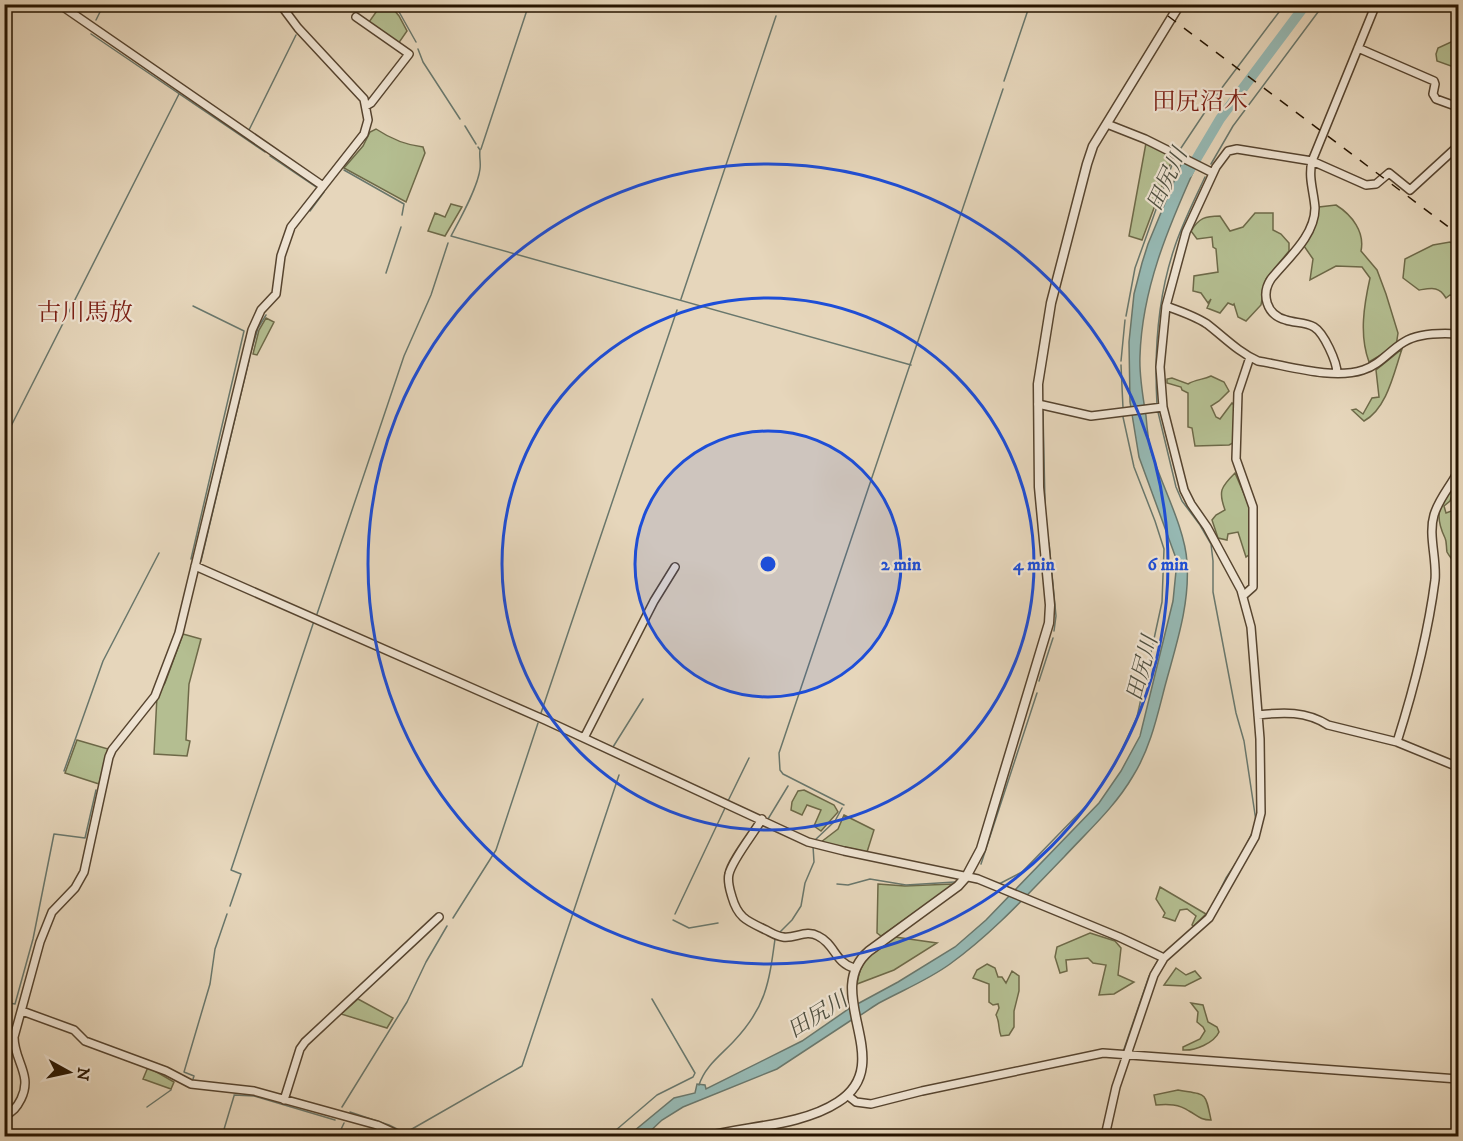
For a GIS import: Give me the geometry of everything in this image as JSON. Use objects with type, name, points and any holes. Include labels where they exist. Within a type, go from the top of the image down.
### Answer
[{"type":"street","points":[[59,4],[322,186]]},
{"type":"street","points":[[4,1116],[16,1108],[26,1090],[25,1077],[14,1043],[40,942],[52,912],[75,888],[84,872],[112,750],[155,696],[179,633],[252,330],[261,310],[276,294],[281,256],[291,227],[364,134],[368,125],[364,99],[297,28],[280,4]]},
{"type":"street","points":[[710,1137],[801,1117],[827,1108],[847,1095],[860,1074],[863,1059],[851,994],[854,968],[864,955],[945,897],[966,877],[981,849],[1049,623],[1050,605],[1039,487],[1038,404],[1042,352],[1062,254],[1094,146],[1180,4]]},
{"type":"street","points":[[1337,373],[1336,361],[1318,331],[1309,325],[1279,318],[1270,310],[1266,302],[1266,286],[1305,239],[1311,225],[1315,206],[1310,172],[1312,161],[1376,4]]},
{"type":"street","points":[[357,17],[409,54],[371,104],[366,106]]},
{"type":"street","points":[[1358,48],[1434,81],[1433,94],[1436,99],[1458,107]]},
{"type":"street","points":[[1107,124],[1145,139],[1213,173]]},
{"type":"street","points":[[1105,1137],[1116,1087],[1162,957],[1209,918],[1228,882],[1244,859],[1259,827],[1261,813],[1258,715],[1251,627],[1244,595],[1184,490],[1163,407],[1160,367],[1167,306],[1186,232],[1213,173],[1228,151],[1237,149],[1312,161],[1366,185],[1376,184],[1389,173],[1410,190],[1458,146]]},
{"type":"street","points":[[1167,306],[1206,324],[1238,350],[1258,361],[1337,373],[1363,370],[1374,365],[1405,342],[1417,337],[1458,334]]},
{"type":"street","points":[[1244,595],[1252,587],[1253,507],[1237,467],[1236,439],[1238,393],[1250,357]]},
{"type":"street","points":[[1038,404],[1091,416],[1163,407]]},
{"type":"street","points":[[1397,742],[1416,682],[1432,598],[1435,574],[1433,519],[1443,494],[1458,471]]},
{"type":"street","points":[[195,566],[584,738],[808,842],[978,879],[1162,957]]},
{"type":"street","points":[[584,738],[626,654],[675,567]]},
{"type":"street","points":[[1258,715],[1293,712],[1320,719],[1328,725],[1397,742],[1458,767]]},
{"type":"street","points":[[762,819],[729,875],[729,889],[736,910],[744,919],[777,936],[788,938],[809,933],[818,935],[827,942],[845,966],[854,968]]},
{"type":"street","points":[[284,1100],[300,1049],[305,1042],[439,917]]},
{"type":"street","points":[[22,1011],[74,1030],[85,1041],[166,1071],[191,1084],[254,1091],[377,1125],[401,1137]]},
{"type":"street","points":[[847,1095],[856,1102],[872,1104],[922,1091],[1103,1053],[1458,1079]]},
{"type":"green space","points":[[381,5],[390,5],[407,31],[398,44],[369,22]]},
{"type":"green space","points":[[1451,42],[1458,43],[1458,80],[1454,67],[1437,61],[1438,48]]},
{"type":"green space","points":[[376,129],[398,141],[423,147],[425,153],[406,202],[344,168],[363,146],[370,132]]},
{"type":"green space","points":[[1146,143],[1173,157],[1142,240],[1129,236]]},
{"type":"green space","points":[[451,204],[462,207],[445,236],[428,231],[435,213],[445,217]]},
{"type":"green space","points":[[1336,205],[1352,219],[1359,231],[1361,251],[1377,270],[1398,333],[1396,346],[1369,362],[1363,331],[1364,309],[1370,278],[1362,267],[1336,266],[1310,280],[1313,259],[1304,246],[1311,235],[1319,207]]},
{"type":"green space","points":[[1255,213],[1273,213],[1273,230],[1281,234],[1289,243],[1289,251],[1266,279],[1261,305],[1246,321],[1238,317],[1234,304],[1228,303],[1220,313],[1207,308],[1211,299],[1208,303],[1201,293],[1193,291],[1194,276],[1218,272],[1216,249],[1213,247],[1212,237],[1197,239],[1191,231],[1203,219],[1220,216],[1230,231],[1243,227]]},
{"type":"green space","points":[[1450,242],[1458,248],[1458,296],[1450,295],[1446,298],[1441,291],[1435,289],[1419,290],[1403,278],[1405,259],[1433,245]]},
{"type":"green space","points":[[266,318],[274,322],[257,355],[253,354],[259,330]]},
{"type":"green space","points":[[1402,349],[1384,399],[1379,408],[1364,421],[1352,410],[1356,409],[1363,414],[1372,398],[1379,397],[1376,370]]},
{"type":"green space","points":[[1211,376],[1224,382],[1229,391],[1211,406],[1216,417],[1220,419],[1232,403],[1234,405],[1233,443],[1195,446],[1192,428],[1188,427],[1188,393],[1181,387],[1167,383],[1167,379],[1172,378],[1188,384]]},
{"type":"green space","points":[[1235,473],[1251,510],[1250,554],[1246,557],[1238,532],[1228,534],[1227,540],[1218,538],[1212,520],[1225,510],[1222,490]]},
{"type":"green space","points":[[1452,485],[1455,487],[1450,501],[1444,506],[1446,513],[1458,511],[1458,563],[1455,564],[1447,552],[1439,517],[1441,505]]},
{"type":"green space","points":[[183,634],[201,639],[189,684],[186,740],[190,741],[187,756],[154,754],[157,696],[165,683]]},
{"type":"green space","points":[[77,740],[108,749],[99,784],[65,773]]},
{"type":"green space","points":[[804,790],[834,805],[838,812],[821,831],[814,826],[821,810],[807,805],[802,815],[791,810],[792,802],[798,791]]},
{"type":"green space","points":[[844,815],[874,830],[867,852],[821,842],[838,829]]},
{"type":"green space","points":[[878,884],[905,886],[952,884],[881,936],[877,933]]},
{"type":"green space","points":[[1160,887],[1206,914],[1194,926],[1192,925],[1196,916],[1187,909],[1180,910],[1175,921],[1163,917],[1165,913],[1156,899]]},
{"type":"green space","points":[[1090,933],[1115,941],[1121,948],[1118,975],[1134,982],[1114,994],[1099,995],[1106,965],[1093,963],[1088,958],[1066,960],[1067,971],[1060,973],[1055,957],[1057,947]]},
{"type":"green space","points":[[895,937],[937,943],[894,970],[857,984],[862,967],[869,956]]},
{"type":"green space","points":[[987,964],[995,968],[998,977],[1002,977],[1006,983],[1012,971],[1019,976],[1014,1027],[1009,1035],[1001,1036],[996,1015],[999,1008],[998,1004],[993,1005],[989,1002],[989,984],[973,978],[977,970]]},
{"type":"green space","points":[[1176,968],[1186,975],[1195,971],[1201,978],[1185,986],[1164,985]]},
{"type":"green space","points":[[358,999],[393,1018],[387,1028],[341,1014]]},
{"type":"green space","points":[[1191,1003],[1203,1005],[1208,1022],[1217,1027],[1219,1032],[1204,1046],[1183,1050],[1183,1047],[1200,1039],[1205,1031],[1197,1022],[1198,1012]]},
{"type":"green space","points":[[148,1067],[174,1082],[171,1089],[143,1079]]},
{"type":"green space","points":[[1178,1090],[1203,1096],[1206,1099],[1211,1120],[1177,1106],[1156,1105],[1154,1095]]},
{"type":"water","points":[[1182,162],[1195,168],[1166,236],[1151,283],[1142,331],[1140,364],[1150,447],[1185,549],[1186,594],[1178,640],[1156,721],[1139,766],[1110,808],[1010,913],[942,970],[876,1005],[777,1069],[683,1107],[662,1120],[645,1136],[628,1136],[674,1098],[695,1093],[697,1084],[705,1085],[706,1089],[802,1041],[850,1008],[955,947],[986,920],[1099,803],[1121,771],[1140,736],[1173,601],[1177,561],[1139,457],[1130,402],[1129,342],[1134,294],[1142,263]]},
{"type":"waterway","points":[[96,20],[104,4]]},
{"type":"waterway","points":[[393,4],[416,42]]},
{"type":"waterway","points":[[481,149],[529,4]]},
{"type":"waterway","points":[[779,8],[780,4]]},
{"type":"waterway","points":[[1004,81],[1030,4]]},
{"type":"waterway","points":[[1179,151],[1215,97],[1285,4]]},
{"type":"waterway","name":"田尻川","points":[[1188,173],[1220,119],[1306,4]]},
{"type":"waterway","points":[[1211,164],[1233,126],[1324,4]]},
{"type":"waterway","points":[[681,299],[776,16]]},
{"type":"waterway","points":[[91,34],[265,152]]},
{"type":"waterway","points":[[249,130],[296,35]]},
{"type":"waterway","points":[[418,49],[423,62],[460,119]]},
{"type":"waterway","points":[[844,805],[783,774],[780,770],[779,753],[1003,89]]},
{"type":"waterway","points":[[4,440],[179,94]]},
{"type":"waterway","points":[[465,126],[476,144]]},
{"type":"waterway","points":[[478,147],[480,150],[479,176],[451,236],[911,365]]},
{"type":"waterway","points":[[270,156],[316,187]]},
{"type":"waterway","points":[[1126,316],[1135,268],[1173,162]]},
{"type":"waterway","points":[[344,170],[404,204],[402,215]]},
{"type":"waterway","points":[[1157,405],[1158,326],[1164,287],[1177,240],[1205,177]]},
{"type":"waterway","points":[[310,211],[324,192]]},
{"type":"waterway","points":[[386,273],[401,227]]},
{"type":"waterway","points":[[317,614],[404,356],[431,295],[448,243]]},
{"type":"waterway","points":[[191,559],[244,331],[193,306]]},
{"type":"waterway","points":[[541,713],[677,310]]},
{"type":"waterway","points":[[250,355],[258,328],[266,315]]},
{"type":"waterway","points":[[1121,361],[1125,320]]},
{"type":"waterway","points":[[201,561],[249,360]]},
{"type":"waterway","points":[[1121,365],[1123,408]]},
{"type":"waterway","points":[[1043,412],[1045,503]]},
{"type":"waterway","points":[[1158,412],[1176,487],[1182,501],[1211,544],[1213,592],[1236,713],[1244,741],[1256,821]]},
{"type":"waterway","points":[[999,884],[1022,872],[1090,802],[1115,764],[1137,717],[1162,602],[1164,549],[1134,467],[1123,417]]},
{"type":"waterway","points":[[1049,543],[1056,616],[1054,631]]},
{"type":"waterway","points":[[64,771],[103,661],[159,553]]},
{"type":"waterway","points":[[230,906],[241,874],[231,870],[314,621]]},
{"type":"waterway","points":[[1039,681],[1053,638]]},
{"type":"waterway","points":[[981,864],[1037,693]]},
{"type":"waterway","points":[[613,747],[643,699]]},
{"type":"waterway","points":[[453,918],[496,850],[538,723]]},
{"type":"waterway","points":[[563,732],[718,804]]},
{"type":"waterway","points":[[728,801],[749,758]]},
{"type":"waterway","points":[[350,1112],[405,1133],[522,1066],[619,775]]},
{"type":"waterway","points":[[768,819],[788,786]]},
{"type":"waterway","points":[[4,1002],[15,1004],[33,939],[54,834],[85,838],[96,790]]},
{"type":"waterway","points":[[675,914],[725,808]]},
{"type":"waterway","points":[[814,841],[835,821],[842,808]]},
{"type":"waterway","points":[[1243,851],[1253,831]]},
{"type":"waterway","points":[[779,933],[792,920],[801,906],[805,883],[814,862],[813,846]]},
{"type":"waterway","points":[[1211,908],[1236,863]]},
{"type":"waterway","points":[[837,884],[848,885],[870,879],[906,885],[955,882]]},
{"type":"waterway","points":[[193,1079],[194,1076],[184,1072],[210,984],[215,949],[227,914]]},
{"type":"waterway","points":[[673,920],[689,928],[718,923]]},
{"type":"waterway","points":[[342,1107],[407,1002],[426,962],[447,926]]},
{"type":"waterway","points":[[699,1085],[709,1066],[745,1029],[753,1017],[768,982],[775,939]]},
{"type":"waterway","points":[[1124,1049],[1149,976],[1158,960]]},
{"type":"waterway","points":[[609,1136],[657,1095],[693,1077],[695,1073],[652,999]]},
{"type":"waterway","points":[[147,1107],[171,1090]]},
{"type":"waterway","points":[[234,1095],[254,1096],[335,1120]]},
{"type":"waterway","points":[[222,1136],[234,1096]]},
{"type":"waterway","points":[[338,1136],[344,1123]]},
{"type":"railway","points":[[1152,4],[1458,234]]},
{"type":"district","name":"田尻沼木","points":[[1200,101]]},
{"type":"district","name":"古川馬放","points":[[85,312]]}]
